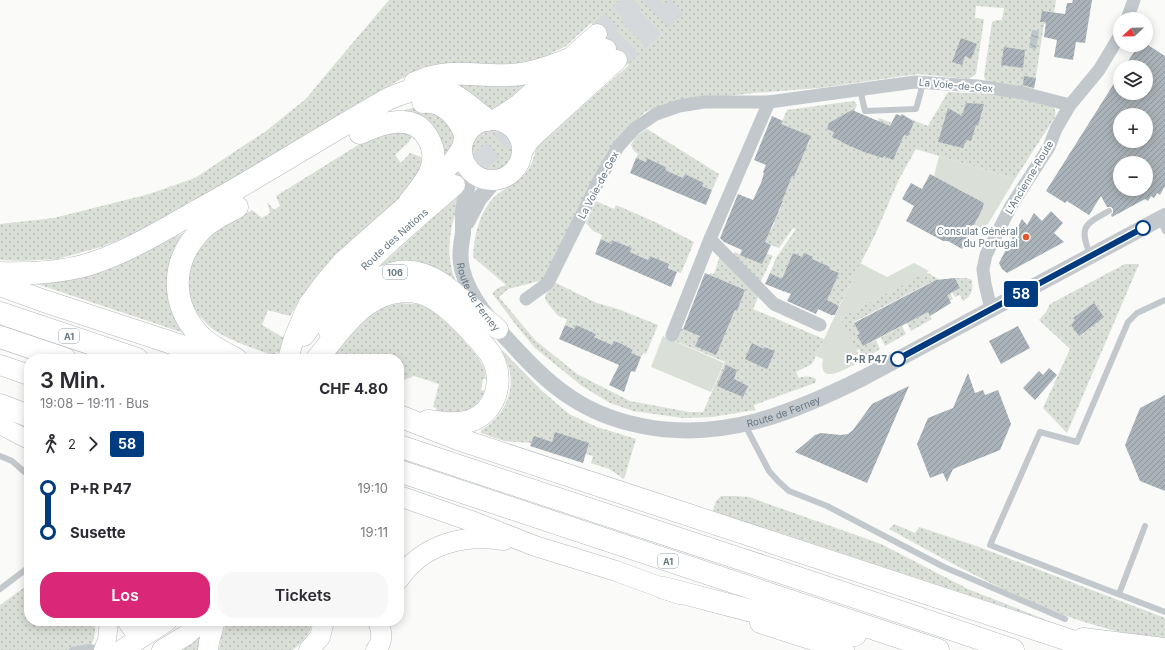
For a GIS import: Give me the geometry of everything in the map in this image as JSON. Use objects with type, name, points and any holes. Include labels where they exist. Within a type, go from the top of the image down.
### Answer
[{"type":"highway","points":[[398,95],[408,87],[422,80],[442,74],[456,73],[496,76],[524,74],[550,67],[570,59]]},
{"type":"highway","points":[[0,273],[39,273],[71,269],[115,255],[232,193],[373,108],[398,95],[420,88],[443,90],[491,120]]},
{"type":"highway","points":[[226,354],[217,349],[196,331],[186,316],[180,300],[178,279],[181,260],[186,249],[198,233],[211,222],[399,108],[426,101],[436,103],[448,109],[458,120],[463,141]]},
{"type":"highway","points":[[360,133],[384,123],[402,122],[410,123],[416,126],[427,136],[434,151],[433,164],[427,178],[410,201]]},
{"type":"highway","points":[[0,285],[51,304],[205,354]]},
{"type":"highway","points":[[320,354],[354,315],[375,300],[394,293],[408,291],[423,294],[437,301],[456,316],[479,340],[491,356],[496,366],[498,377],[496,394],[492,404],[485,412],[470,421],[451,423],[404,418]]},
{"type":"highway","name":"A1","points":[[0,313],[122,354]]},
{"type":"highway","name":"A1","points":[[0,337],[49,354]]},
{"type":"highway","points":[[0,405],[24,414]]},
{"type":"highway","points":[[404,418],[458,439],[1062,628],[1165,649]]},
{"type":"highway","name":"A1","points":[[404,448],[1013,650]]},
{"type":"highway","name":"A1","points":[[404,473],[938,650]]},
{"type":"highway","points":[[664,588],[805,625],[922,650]]},
{"type":"highway","points":[[1062,628],[1099,650]]},
{"type":"main road","points":[[289,354],[308,305],[318,291],[343,261],[444,172],[451,164],[473,126],[491,120],[518,105],[570,59],[607,48]]},
{"type":"main road","points":[[526,120],[607,48]]},
{"type":"main road","points":[[522,152],[529,141],[607,48]]},
{"type":"main road","points":[[491,120],[509,125],[515,130],[519,137],[522,152]]},
{"type":"main road","name":"106","points":[[463,141],[463,158],[469,170]]},
{"type":"main road","name":"106","points":[[495,180],[503,178],[516,168],[522,152]]},
{"type":"main road","points":[[469,170],[479,178],[495,180]]},
{"type":"main road","name":"Route des Nations","points":[[291,354],[317,318],[347,282],[455,185]]},
{"type":"main road","name":"106","points":[[319,354],[340,314],[352,299],[381,276],[403,271],[424,272],[436,278],[498,329]]},
{"type":"main road","name":"Route des Nations","points":[[317,354],[321,329],[336,295]]},
{"type":"main road","points":[[0,365],[24,373]]},
{"type":"main road","points":[[0,379],[24,387]]},
{"type":"main road","points":[[0,425],[24,437]]},
{"type":"main road","points":[[404,498],[474,522],[535,546],[664,588],[711,607],[844,650]]},
{"type":"main road","points":[[404,573],[419,557],[434,548],[452,541],[471,538],[488,538],[535,546]]},
{"type":"main road","points":[[109,626],[109,650],[143,645],[162,626]]},
{"type":"main road","points":[[130,626],[143,645]]},
{"type":"main road","points":[[162,650],[185,636],[197,626]]},
{"type":"main road","points":[[208,650],[208,642],[213,626]]},
{"type":"main road","points":[[309,650],[320,637],[323,626]]},
{"type":"main road","points":[[323,626],[324,638],[331,650]]},
{"type":"main road","points":[[376,650],[379,647],[381,639],[380,626]]},
{"type":"street","points":[[1129,12],[1134,0]]},
{"type":"street","name":"L'Ancienne-Route","points":[[991,309],[983,269],[986,255],[1011,206],[1049,147],[1056,129],[1070,105],[1099,70],[1113,47]]},
{"type":"street","name":"La Voie-de-Gex","points":[[526,298],[548,283],[598,180],[618,147],[634,129],[656,114],[679,106],[704,102],[769,102],[921,82],[977,86],[1023,93],[1070,105]]},
{"type":"street","points":[[672,335],[710,239],[769,102]]},
{"type":"street","name":"Route de Ferney","points":[[469,170],[468,189],[463,212],[463,233],[460,255],[464,276],[474,297],[498,329],[533,366],[563,392],[590,408],[612,418],[652,428],[681,431],[709,430],[745,425],[795,409],[839,390],[1091,256],[1163,222]]},
{"type":"street","name":"Route de Ferney","points":[[463,233],[479,199],[495,180]]},
{"type":"street","points":[[710,239],[774,304],[820,325]]},
{"type":"lane","points":[[860,89],[865,111],[916,109],[921,91],[921,82]]},
{"type":"lane","points":[[1091,256],[1084,234],[1086,227],[1096,218],[1109,211]]},
{"type":"lane","points":[[1165,300],[1137,313],[1128,322],[1077,442],[1040,432],[990,545],[1165,612]]},
{"type":"lane","points":[[745,425],[769,471],[790,491],[827,506],[1062,628]]},
{"type":"lane","points":[[0,456],[12,461],[24,472]]},
{"type":"lane","points":[[1119,594],[1145,526]]},
{"type":"lane","points":[[0,588],[24,571]]},
{"type":"lane","points":[[72,650],[89,647],[109,650]]},
{"type":"shaded area","points":[[389,0],[1056,0],[1052,24],[1044,24],[1034,89],[986,82],[984,76],[992,22],[1002,20],[1004,8],[976,6],[975,18],[984,19],[976,74],[969,79],[918,74],[819,88],[672,102],[645,112],[620,135],[593,179],[543,280],[508,289],[499,297],[535,340],[577,374],[630,401],[689,412],[703,412],[725,362],[675,341],[680,328],[691,332],[713,313],[731,320],[735,310],[737,310],[741,301],[717,290],[707,279],[710,273],[714,274],[720,256],[759,295],[753,309],[824,339],[812,364],[796,372],[799,378],[812,377],[816,379],[815,383],[754,405],[755,410],[712,417],[683,418],[633,411],[610,403],[582,386],[535,348],[492,293],[498,288],[506,285],[473,257],[477,228],[482,214],[496,195],[519,180],[527,172],[534,158],[537,142],[573,114],[629,65],[591,23],[566,46],[536,61],[502,66],[473,64],[423,67],[385,88],[161,223],[101,247],[57,259],[22,261],[0,260],[0,224],[54,218],[149,194],[195,178],[266,131],[307,98]]},
{"type":"shaded area","points":[[537,77],[506,108],[490,111],[440,80]]},
{"type":"shaded area","points":[[948,92],[989,94],[1049,103],[1055,109],[1055,117],[1015,179],[916,149],[899,179],[875,235],[839,306],[788,283],[784,292],[776,288],[780,278],[770,273],[776,258],[796,229],[793,228],[779,248],[764,242],[775,222],[773,221],[777,211],[779,211],[783,202],[778,199],[785,185],[788,186],[792,176],[794,177],[805,146],[808,145],[810,139],[809,136],[789,127],[778,131],[787,110],[853,101],[857,105],[852,115],[878,121],[879,118],[892,123],[894,132],[901,115],[928,126]]},
{"type":"shaded area","points":[[422,107],[437,109],[456,134],[453,150],[446,163],[403,111]]},
{"type":"shaded area","points":[[489,128],[497,128],[505,131],[511,137],[514,149],[511,161],[505,167],[497,170],[489,170],[481,167],[475,161],[472,153],[472,145],[475,137],[481,131]]},
{"type":"shaded area","points":[[647,129],[719,174],[712,190],[702,186],[704,183],[685,174],[683,178],[665,170],[666,167],[648,158],[646,162],[636,158],[638,154],[634,151],[631,145],[636,136]]},
{"type":"shaded area","points":[[385,132],[413,133],[409,142],[395,155],[401,163],[410,153],[421,157],[423,164],[412,183],[399,199],[349,242],[324,268],[303,295],[290,316],[268,310],[262,325],[284,338],[279,353],[276,352],[275,354],[269,354],[228,338],[211,328],[191,308],[188,285],[188,272],[198,249],[209,235],[252,210],[262,218],[270,213],[267,202],[274,210],[280,206],[276,196],[371,137]]},
{"type":"shaded area","points":[[939,156],[1015,179],[988,224],[980,228],[974,225],[984,203],[934,176]]},
{"type":"shaded area","points":[[459,195],[449,247],[451,268],[456,282],[371,274]]},
{"type":"shaded area","points":[[596,201],[614,209],[616,205],[653,221],[694,242],[681,273],[673,270],[650,256],[648,260],[630,252],[631,248],[613,240],[611,244],[601,239],[602,235],[593,231],[586,223]]},
{"type":"shaded area","points":[[188,231],[174,250],[169,266],[167,284],[169,300],[184,333],[34,283],[137,254]]},
{"type":"shaded area","points":[[760,251],[773,256],[761,281],[759,282],[733,256],[735,252],[757,262]]},
{"type":"shaded area","points":[[860,263],[887,277],[914,263],[929,271],[840,318],[862,360],[836,373],[825,373],[823,368],[823,359],[816,356]]},
{"type":"shaded area","points":[[1125,264],[1139,264],[1067,433],[1043,408],[1070,349],[1039,320],[1046,312],[1050,304]]},
{"type":"shaded area","points":[[926,272],[936,278],[948,289],[953,299],[946,303],[931,282],[854,322],[860,334],[858,336],[863,346],[876,340],[880,349],[864,359],[859,349],[856,350],[840,318]]},
{"type":"shaded area","points":[[955,278],[966,278],[972,280],[971,292],[963,301],[960,295],[955,297],[952,292],[960,288]]},
{"type":"shaded area","points":[[554,282],[597,303],[618,309],[658,325],[646,354],[643,353],[641,357],[631,353],[633,350],[622,344],[612,345],[594,337],[595,334],[576,325],[574,329],[565,325],[567,319],[558,316],[545,299]]},
{"type":"shaded area","points":[[401,303],[422,305],[446,323],[472,350],[483,366],[486,379],[483,379],[481,390],[485,391],[475,405],[465,411],[453,413],[437,411],[436,408],[433,407],[439,384],[414,376],[404,380],[404,354],[336,354],[341,344],[371,312]]},
{"type":"shaded area","points":[[928,312],[932,319],[911,331],[907,323]]},
{"type":"shaded area","points":[[902,326],[906,334],[885,346],[881,337]]},
{"type":"shaded area","points":[[663,336],[724,363],[711,392],[651,367]]},
{"type":"shaded area","points":[[503,351],[541,390],[569,414],[597,427],[636,439],[624,479],[609,469],[591,463],[593,456],[586,454],[555,432],[552,442],[531,443],[504,441],[481,433],[481,430],[489,425],[502,411],[509,393],[511,384],[510,374],[505,358],[500,352]]},
{"type":"shaded area","points":[[721,496],[749,497],[881,544],[968,589],[1054,623],[713,511],[716,501]]},
{"type":"shaded area","points":[[894,524],[915,533],[919,527],[979,547],[1165,618],[1165,643],[1091,624],[1048,609],[1007,591],[889,529]]},
{"type":"shaded area","points":[[24,588],[24,626],[95,626],[94,636],[89,650],[0,650],[0,605]]},
{"type":"shaded area","points":[[226,626],[311,626],[306,638],[292,650],[219,650],[221,636]]},
{"type":"shaded area","points":[[203,633],[201,650],[181,650]]},
{"type":"water","points":[[1032,30],[1039,31],[1036,49],[1029,48]]},
{"type":"building","points":[[1073,0],[1092,0],[1085,43],[1076,42],[1073,60],[1054,57],[1057,40],[1044,37],[1046,22],[1040,22],[1042,11],[1065,14],[1067,3],[1072,3]]},
{"type":"building","points":[[961,38],[977,44],[971,59],[965,56],[962,65],[952,62]]},
{"type":"building","points":[[1004,47],[1025,50],[1023,68],[1001,65]]},
{"type":"building","points":[[1153,48],[1165,56],[1165,186],[1160,195],[1157,193],[1154,198],[1151,196],[1148,201],[1145,199],[1112,217],[1111,215],[1113,213],[1113,209],[1111,207],[1107,207],[1101,196],[1089,215],[1067,201],[1065,203],[1046,191],[1113,85],[1113,100],[1153,100],[1153,60],[1129,60],[1134,52],[1153,52]]},
{"type":"building","points":[[1024,76],[1036,78],[1034,88],[1023,85]]},
{"type":"building","points":[[966,103],[984,104],[978,126],[976,125],[971,141],[966,140],[963,148],[938,142],[948,108],[962,116]]},
{"type":"building","points":[[852,110],[890,126],[896,114],[901,116],[902,114],[914,122],[908,136],[904,135],[893,160],[884,156],[883,158],[864,152],[832,137],[834,132],[827,129],[829,123]]},
{"type":"building","points":[[772,116],[783,121],[781,124],[811,136],[794,177],[792,176],[765,242],[771,245],[762,264],[740,255],[742,250],[724,242],[720,238],[738,194],[753,200],[761,183],[766,165],[754,160]]},
{"type":"building","points":[[636,158],[646,162],[647,158],[666,167],[665,170],[683,178],[685,174],[704,183],[702,186],[712,190],[706,205],[630,173]]},
{"type":"building","points":[[930,174],[984,203],[974,225],[968,227],[970,233],[962,249],[948,241],[943,241],[906,221],[914,206],[902,199],[911,183],[922,189]]},
{"type":"building","name":"Consulat Général du Portugal","points":[[1051,211],[1063,223],[1054,233],[1064,242],[1007,273],[1002,269],[999,263],[1022,219],[1027,225],[1034,213],[1042,221]]},
{"type":"building","points":[[601,239],[611,244],[612,240],[632,248],[630,252],[648,260],[650,256],[669,264],[668,268],[677,272],[671,287],[595,254]]},
{"type":"building","points":[[793,253],[802,257],[804,253],[813,257],[812,259],[830,267],[829,269],[839,273],[827,300],[839,306],[835,315],[831,315],[818,309],[816,314],[787,301],[791,294],[765,284],[770,273],[782,279]]},
{"type":"building","points":[[705,273],[745,290],[737,311],[735,310],[716,355],[695,346],[700,336],[683,329]]},
{"type":"building","points":[[955,278],[960,288],[947,295],[951,303],[930,316],[928,312],[863,346],[857,335],[860,334],[854,323],[936,280]]},
{"type":"building","points":[[1094,303],[1104,317],[1079,336],[1071,325],[1075,320],[1073,318]]},
{"type":"building","points":[[565,325],[574,329],[576,325],[596,334],[594,337],[612,345],[614,341],[622,344],[633,350],[631,353],[641,357],[635,372],[631,371],[624,392],[609,385],[619,365],[559,339]]},
{"type":"building","points":[[1018,326],[1030,348],[1001,364],[989,341]]},
{"type":"building","points":[[752,343],[764,349],[764,347],[775,351],[767,369],[745,359]]},
{"type":"building","points":[[726,365],[737,370],[734,379],[748,386],[743,397],[717,386]]},
{"type":"building","points":[[1049,368],[1057,375],[1035,400],[1023,388],[1039,371],[1043,375]]},
{"type":"building","points":[[968,373],[975,393],[983,390],[985,395],[998,390],[1011,424],[1000,450],[953,469],[947,482],[943,473],[930,478],[917,444],[928,418],[953,408]]},
{"type":"building","points":[[909,386],[867,483],[795,452],[815,435],[821,433],[841,435],[848,434],[853,430],[872,404]]},
{"type":"building","points":[[1165,395],[1165,491],[1140,481],[1125,445],[1140,408]]},
{"type":"building","points":[[555,432],[589,443],[583,463],[530,446],[534,436],[552,442]]},
{"type":"tunnel","points":[[597,34],[635,0]]},
{"type":"tunnel","points":[[606,49],[660,0]]},
{"type":"tunnel","points":[[617,60],[684,0]]},
{"type":"tunnel","points":[[456,183],[526,120]]},
{"type":"bus line","name":"58","points":[[898,359],[1143,228]]},
{"type":"place","name":"Consulat Général du Portugal","points":[[1026,237]]},
{"type":"place","name":"P+R P47","points":[[898,359]]}]
